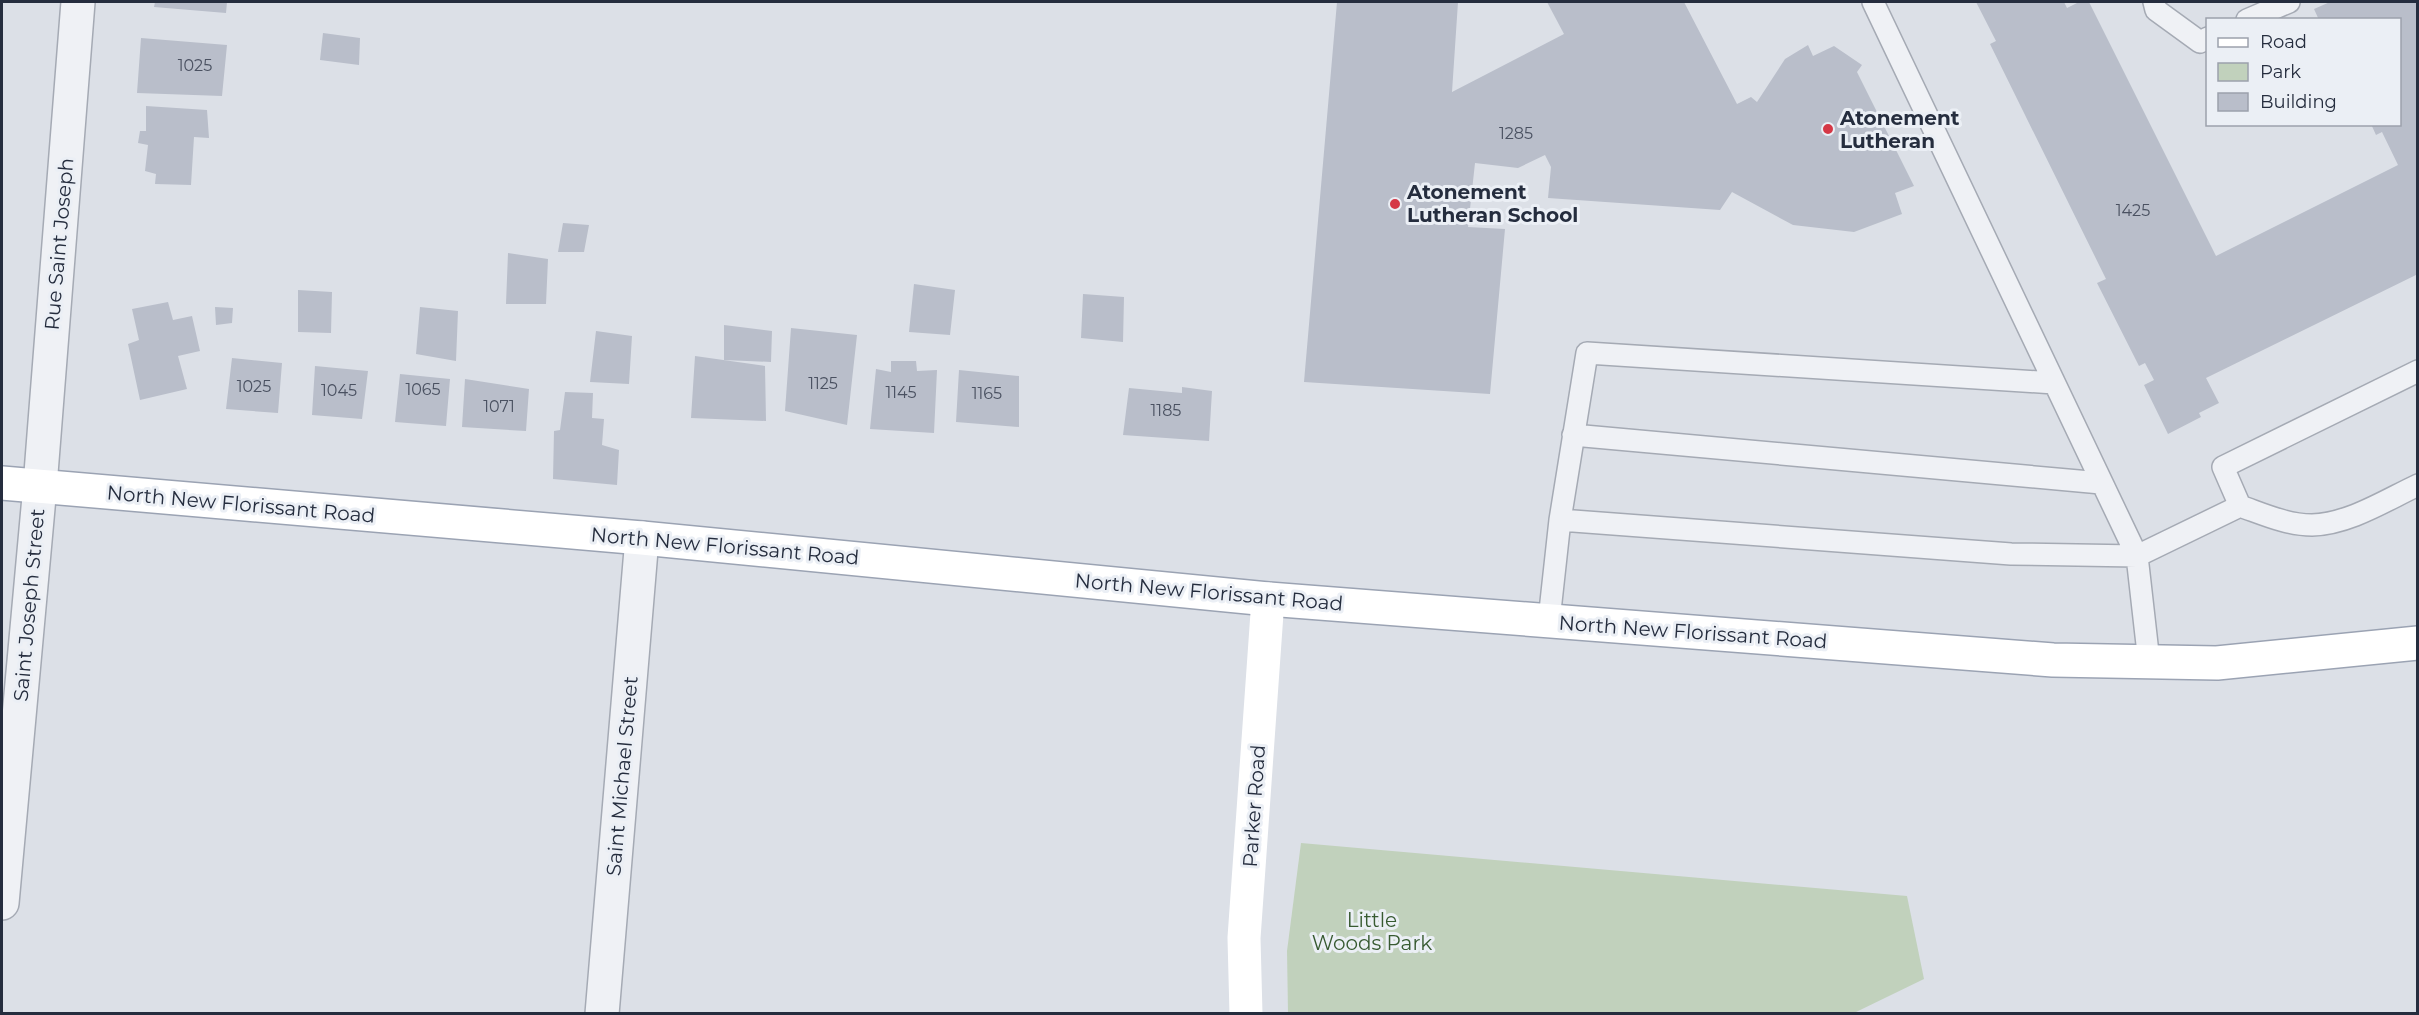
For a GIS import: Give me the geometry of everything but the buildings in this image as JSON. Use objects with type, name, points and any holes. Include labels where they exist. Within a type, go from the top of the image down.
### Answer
[{"type":"main road","name":"North New Florissant Road","points":[[2,483],[642,538],[1268,599],[2053,660],[2217,663],[2418,643]]},
{"type":"main road","name":"Parker Road","points":[[1246,1014],[1244,938],[1268,599]]},
{"type":"street","name":"Rue Saint Joseph","points":[[40,486],[78,2]]},
{"type":"street","name":"Saint Joseph Street","points":[[2,903],[40,486]]},
{"type":"street","name":"Saint Michael Street","points":[[602,1014],[642,538]]},
{"type":"lane","points":[[1873,2],[2137,556],[2150,662]]},
{"type":"lane","points":[[2154,2],[2156,10],[2200,42],[2206,39]]},
{"type":"lane","points":[[2252,18],[2289,2]]},
{"type":"lane","points":[[1549,620],[1560,520],[1587,353],[2054,384]]},
{"type":"lane","points":[[2418,371],[2223,467],[2240,506],[2277,520],[2313,525],[2347,518],[2418,485]]},
{"type":"lane","points":[[1573,435],[2101,483]]},
{"type":"lane","points":[[1560,520],[2011,554],[2137,556],[2240,506]]},
{"type":"green space","name":"Little Woods Park","points":[[1301,843],[1907,896],[1924,979],[1854,1013],[1288,1013],[1287,951]]},
{"type":"place","name":"Atonement Lutheran","points":[[1828,129]]},
{"type":"place","name":"Atonement Lutheran School","points":[[1395,204]]}]
